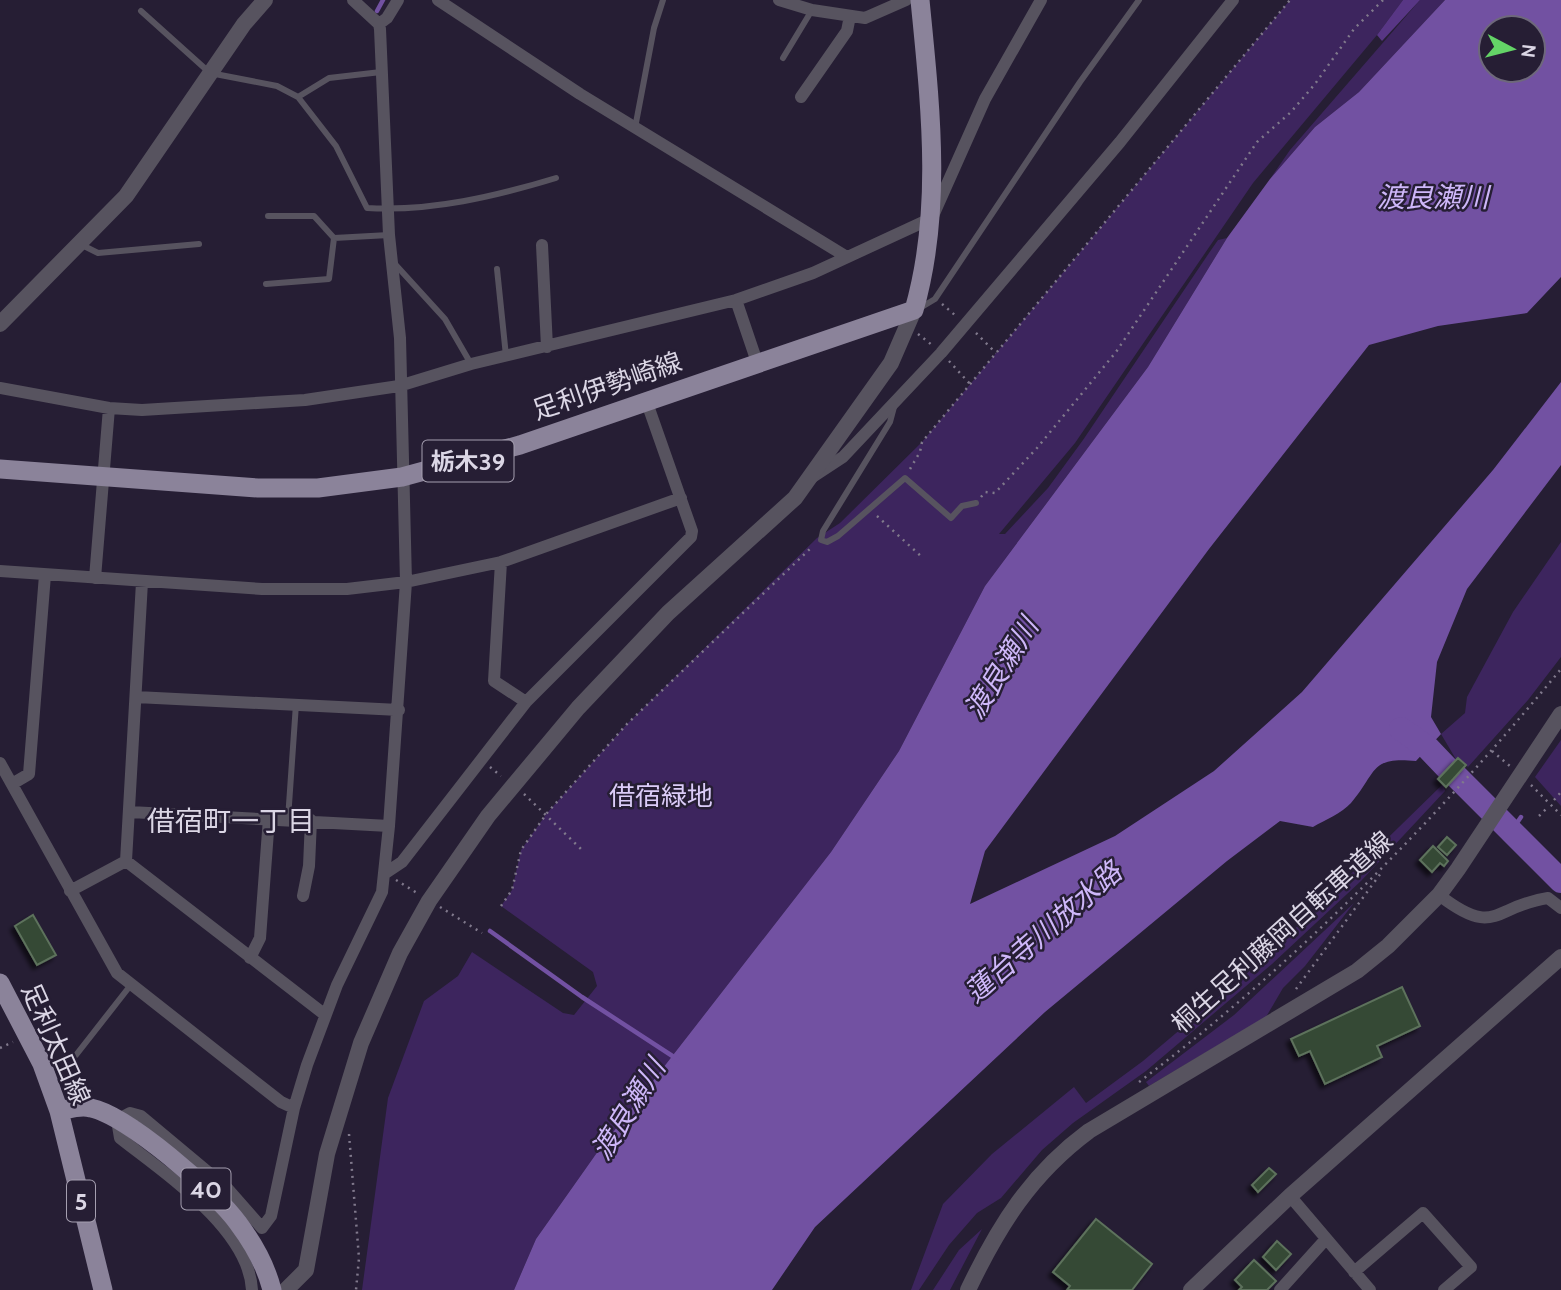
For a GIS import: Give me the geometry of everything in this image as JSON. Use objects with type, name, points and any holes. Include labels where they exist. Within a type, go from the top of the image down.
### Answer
[{"type":"main road","points":[[914,310],[923,278],[932,218],[920,0]]},
{"type":"main road","name":"足利伊勢崎線","points":[[0,469],[270,488],[358,485],[402,477],[520,445],[914,310]]},
{"type":"main road","name":"足利太田線","points":[[0,983],[42,1064],[59,1111],[103,1290]]},
{"type":"main road","name":"40","points":[[59,1111],[89,1107],[117,1120],[187,1173],[225,1208],[258,1255],[272,1290]]},
{"type":"street","points":[[0,324],[80,244],[145,172],[244,24],[265,0]]},
{"type":"street","points":[[353,0],[379,24],[389,235],[400,338],[399,386],[406,582],[389,826],[390,877]]},
{"type":"street","points":[[379,24],[387,18],[398,0]]},
{"type":"street","points":[[438,0],[635,128],[846,257]]},
{"type":"street","points":[[779,0],[812,10],[830,6],[850,16],[865,18],[876,6],[906,0]]},
{"type":"street","points":[[0,388],[109,408],[186,409],[306,400],[399,386],[471,364],[736,300],[813,273],[932,218],[985,99],[1041,0]]},
{"type":"street","points":[[811,478],[843,457],[941,353],[1120,142],[1233,0]]},
{"type":"street","points":[[801,97],[847,31],[850,16]]},
{"type":"street","points":[[542,246],[547,347]]},
{"type":"street","points":[[736,300],[757,362]]},
{"type":"street","points":[[286,1290],[306,1270],[327,1154],[361,1043],[400,953],[429,901],[488,816],[578,708],[668,613],[795,498],[891,363],[914,310]]},
{"type":"street","points":[[252,1290],[248,1269],[223,1229],[185,1189],[120,1138],[117,1120],[130,1113],[141,1116],[226,1187],[262,1228],[271,1216],[294,1108],[324,1014],[390,877],[526,702],[691,537],[692,531],[646,400]]},
{"type":"street","points":[[95,578],[109,408]]},
{"type":"street","points":[[0,571],[142,582],[307,590],[406,582],[501,562],[681,498]]},
{"type":"street","points":[[501,562],[494,681],[526,702]]},
{"type":"street","points":[[12,784],[29,774],[45,575]]},
{"type":"street","points":[[127,861],[142,582]]},
{"type":"street","points":[[136,697],[399,710]]},
{"type":"street","points":[[968,1290],[1006,1217],[1032,1183],[1068,1146],[1089,1130],[1357,971],[1388,946],[1439,895],[1561,714]]},
{"type":"street","points":[[0,763],[117,973],[130,986],[281,1102],[294,1108]]},
{"type":"street","points":[[130,812],[389,826]]},
{"type":"street","points":[[250,958],[260,938],[269,818]]},
{"type":"street","points":[[303,895],[309,866],[312,820]]},
{"type":"street","points":[[70,891],[127,861]]},
{"type":"street","points":[[127,861],[324,1014]]},
{"type":"street","points":[[1439,895],[1462,913],[1479,918],[1498,917],[1535,900],[1548,898],[1561,908]]},
{"type":"street","points":[[1191,1290],[1290,1196],[1561,957]]},
{"type":"street","points":[[1290,1196],[1370,1290]]},
{"type":"street","points":[[1354,1272],[1423,1213],[1471,1267],[1444,1290]]},
{"type":"street","points":[[1280,1290],[1325,1240]]},
{"type":"lane","points":[[635,128],[654,28],[663,0]]},
{"type":"lane","points":[[914,310],[935,299],[1080,82],[1139,0]]},
{"type":"lane","points":[[783,58],[812,10]]},
{"type":"lane","points":[[141,11],[211,73],[277,86],[298,97],[335,146],[367,208],[389,209],[504,194],[556,178]]},
{"type":"lane","points":[[298,97],[329,78],[383,71]]},
{"type":"lane","points":[[266,284],[329,279],[334,238],[314,216],[268,216]]},
{"type":"lane","points":[[334,238],[389,235]]},
{"type":"lane","points":[[80,244],[98,253],[200,244]]},
{"type":"lane","points":[[391,260],[445,319],[471,364]]},
{"type":"lane","points":[[497,270],[506,356]]},
{"type":"lane","points":[[896,398],[890,422],[823,531],[821,540],[827,542],[838,536],[905,478],[951,518],[962,506],[976,503]]},
{"type":"lane","points":[[288,819],[296,704]]},
{"type":"lane","points":[[76,1055],[130,986]]},
{"type":"path","points":[[905,478],[920,452],[922,442],[1290,0]]},
{"type":"path","points":[[976,503],[985,492],[995,493],[1037,448],[1116,352],[1257,142],[1291,112],[1315,84],[1354,29],[1384,0]]},
{"type":"path","points":[[942,304],[996,353]]},
{"type":"path","points":[[918,334],[937,349]]},
{"type":"path","points":[[945,357],[971,384]]},
{"type":"path","points":[[870,509],[923,558]]},
{"type":"path","points":[[501,906],[512,890],[521,850],[547,813],[627,724],[821,540]]},
{"type":"path","name":"桐生足利藤岡自転車道線","points":[[1131,1088],[1263,978],[1384,867],[1492,751],[1561,669]]},
{"type":"path","points":[[1492,751],[1515,771]]},
{"type":"path","points":[[485,762],[506,780]]},
{"type":"path","points":[[1529,782],[1561,815]]},
{"type":"path","points":[[519,790],[547,813],[582,850]]},
{"type":"path","points":[[1554,800],[1561,792]]},
{"type":"path","points":[[1539,816],[1546,809]]},
{"type":"path","points":[[1292,994],[1384,867]]},
{"type":"path","points":[[390,877],[421,895]]},
{"type":"path","points":[[435,905],[482,933]]},
{"type":"path","points":[[0,1048],[13,1041]]},
{"type":"path","points":[[349,1133],[359,1258],[356,1290]]},
{"type":"green space","name":"借宿緑地","points":[[1290,0],[1403,0],[1253,183],[1075,443],[999,534],[1005,534],[1048,488],[1218,240],[1227,238],[1148,367],[985,586],[899,751],[831,852],[596,1154],[536,1239],[514,1290],[362,1290],[388,1098],[424,1001],[458,976],[472,952],[563,1013],[574,1015],[597,986],[593,972],[501,906],[512,890],[521,850],[547,813],[627,724],[817,538],[840,523],[922,442]]},
{"type":"green space","points":[[1420,0],[1445,0],[1359,92],[1315,127],[1270,179],[1290,150]]},
{"type":"green space","points":[[1561,542],[1561,657],[1528,700],[1468,767],[1459,758],[1457,761],[1441,734],[1465,713],[1467,697],[1513,612]]},
{"type":"green space","points":[[1561,740],[1561,806],[1535,777]]},
{"type":"green space","points":[[1443,784],[1445,791],[1361,881],[1272,964],[1146,1071],[1073,1123],[1042,1150],[1001,1198],[977,1213],[949,1245],[919,1290],[911,1290],[943,1204],[992,1154],[1074,1087],[1086,1103],[1143,1061],[1266,957]]},
{"type":"green space","points":[[1354,903],[1305,966],[1283,988],[1266,1017],[1149,1086],[1146,1082],[1234,1015]]},
{"type":"green space","points":[[982,1229],[950,1290],[933,1290],[959,1250]]},
{"type":"shaded area","points":[[1403,0],[1420,0],[1382,41],[1377,35]]},
{"type":"water","name":"渡良瀬川","points":[[1445,0],[1561,0],[1561,277],[1527,313],[1438,326],[1369,345],[1209,549],[985,851],[970,904],[1115,836],[1214,771],[1302,692],[1493,470],[1561,382],[1561,465],[1467,589],[1437,662],[1431,717],[1441,734],[1416,761],[1401,760],[1382,764],[1351,803],[1328,819],[1313,827],[1280,821],[1227,861],[1045,1012],[815,1227],[772,1290],[514,1290],[536,1239],[596,1154],[831,852],[899,751],[985,586],[1148,367],[1227,238],[1270,179],[1315,127],[1359,92]]},
{"type":"building","points":[[1458,758],[1466,765],[1446,787],[1438,779]]},
{"type":"building","points":[[1447,837],[1456,845],[1447,855],[1438,847]]},
{"type":"building","points":[[1433,846],[1448,861],[1444,866],[1440,863],[1432,872],[1420,860]]},
{"type":"building","points":[[33,915],[56,955],[37,965],[15,926]]},
{"type":"building","points":[[1402,987],[1420,1026],[1377,1046],[1382,1057],[1325,1084],[1310,1051],[1299,1056],[1291,1039]]},
{"type":"building","points":[[1269,1168],[1276,1174],[1258,1192],[1252,1185]]},
{"type":"building","points":[[1096,1219],[1152,1264],[1132,1290],[1067,1290],[1070,1286],[1053,1272]]},
{"type":"building","points":[[1277,1241],[1291,1254],[1276,1270],[1263,1257]]},
{"type":"building","points":[[1254,1260],[1276,1281],[1267,1290],[1239,1290],[1242,1287],[1235,1280]]},
{"type":"waterway","points":[[377,11],[383,0]]},
{"type":"waterway","name":"蓮台寺川放水路","points":[[1401,729],[1428,748],[1448,769]]},
{"type":"waterway","name":"蓮台寺川放水路","points":[[1456,776],[1561,881]]},
{"type":"waterway","points":[[1512,830],[1521,817]]},
{"type":"waterway","points":[[490,931],[582,997],[677,1059]]},
{"type":"district","name":"借宿町一丁目","points":[[231,821]]}]
